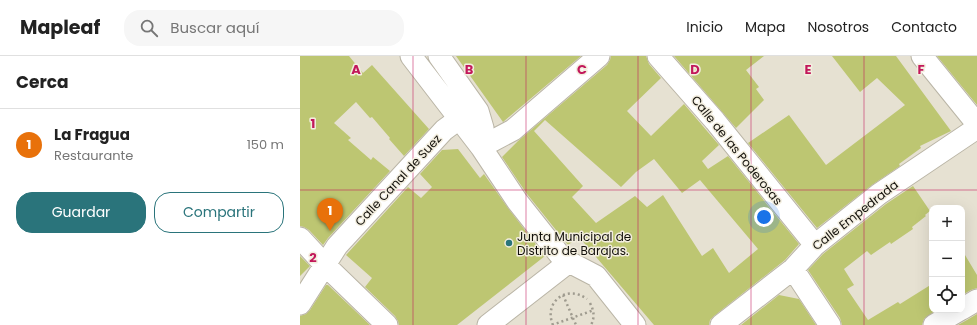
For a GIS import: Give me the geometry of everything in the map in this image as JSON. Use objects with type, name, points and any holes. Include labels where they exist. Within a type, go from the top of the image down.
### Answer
[{"type":"street","points":[[411,56],[481,147],[517,201],[559,254],[569,262],[596,276],[635,325]]},
{"type":"street","points":[[439,56],[478,111],[483,128],[481,147]]},
{"type":"street","points":[[481,147],[513,130],[599,56]]},
{"type":"street","name":"Calle de las Poderosas","points":[[658,56],[715,121],[815,245]]},
{"type":"street","points":[[922,56],[977,124]]},
{"type":"street","name":"Calle Canal de Suez","points":[[300,304],[343,240],[444,130],[459,119]]},
{"type":"street","name":"Calle Empedrada","points":[[721,325],[793,269],[815,245],[879,194],[977,128]]},
{"type":"street","points":[[300,238],[325,265],[387,325]]},
{"type":"street","points":[[488,325],[569,262]]},
{"type":"street","points":[[793,269],[830,325]]},
{"type":"street","points":[[965,307],[977,300]]},
{"type":"street","points":[[934,325],[954,313]]},
{"type":"path","points":[[591,325],[594,319],[594,310],[588,300],[582,295],[569,293],[563,295],[556,299],[550,312],[552,325],[594,310]]},
{"type":"path","points":[[563,295],[576,325]]},
{"type":"building","points":[[300,56],[349,56],[363,73],[372,65],[429,129],[404,156],[372,117],[370,118],[356,102],[334,123],[351,138],[348,140],[371,160],[373,157],[390,171],[323,245],[309,230],[300,226]]},
{"type":"building","points":[[456,56],[581,56],[503,122]]},
{"type":"building","points":[[611,56],[646,56],[649,64],[661,78],[627,111],[651,136],[684,104],[719,145],[702,161],[708,169],[728,156],[799,244],[785,260],[714,316],[710,320],[709,325],[654,325],[579,237],[568,245],[527,194],[502,157],[518,141],[607,65]],"holes":[[[545,120],[621,187],[636,172],[654,159],[682,193],[700,180],[758,249],[729,273],[713,248],[702,256],[663,195],[647,207],[635,196],[596,223],[572,197],[583,186],[534,131]]]},
{"type":"building","points":[[674,56],[764,56],[746,70],[759,87],[756,89],[764,100],[736,128]]},
{"type":"building","points":[[832,56],[896,56],[951,131],[920,146],[921,148],[899,164],[900,166],[872,185],[817,228],[748,143],[789,115],[826,165],[905,105],[877,78],[860,92]]},
{"type":"building","points":[[937,56],[977,56],[977,105]]},
{"type":"building","points":[[458,149],[480,178],[484,174],[545,256],[457,325],[399,325],[395,316],[365,287],[372,278],[346,255],[408,187],[421,198],[432,187],[420,174],[442,150]]},
{"type":"building","points":[[913,186],[929,212],[912,227],[913,229],[891,244],[890,242],[871,255],[867,251],[844,269],[854,285],[847,289],[868,320],[898,302],[900,304],[929,286],[929,313],[932,313],[924,319],[922,325],[842,325],[840,318],[808,270],[823,254],[886,204]]},
{"type":"building","points":[[965,255],[977,275],[977,288],[965,293]]},
{"type":"building","points":[[300,256],[310,266],[300,276]]},
{"type":"building","points":[[326,285],[328,285],[370,325],[300,325],[300,316],[306,314],[310,310]]},
{"type":"building","points":[[779,295],[799,299],[816,325],[741,325]]},
{"type":"building","points":[[977,314],[977,325],[958,325],[967,320]]},
{"type":"place","name":"La Fragua","points":[[330,231]]},
{"type":"place","name":"Junta Municipal de Distrito de Barajas.","points":[[509,243]]}]
